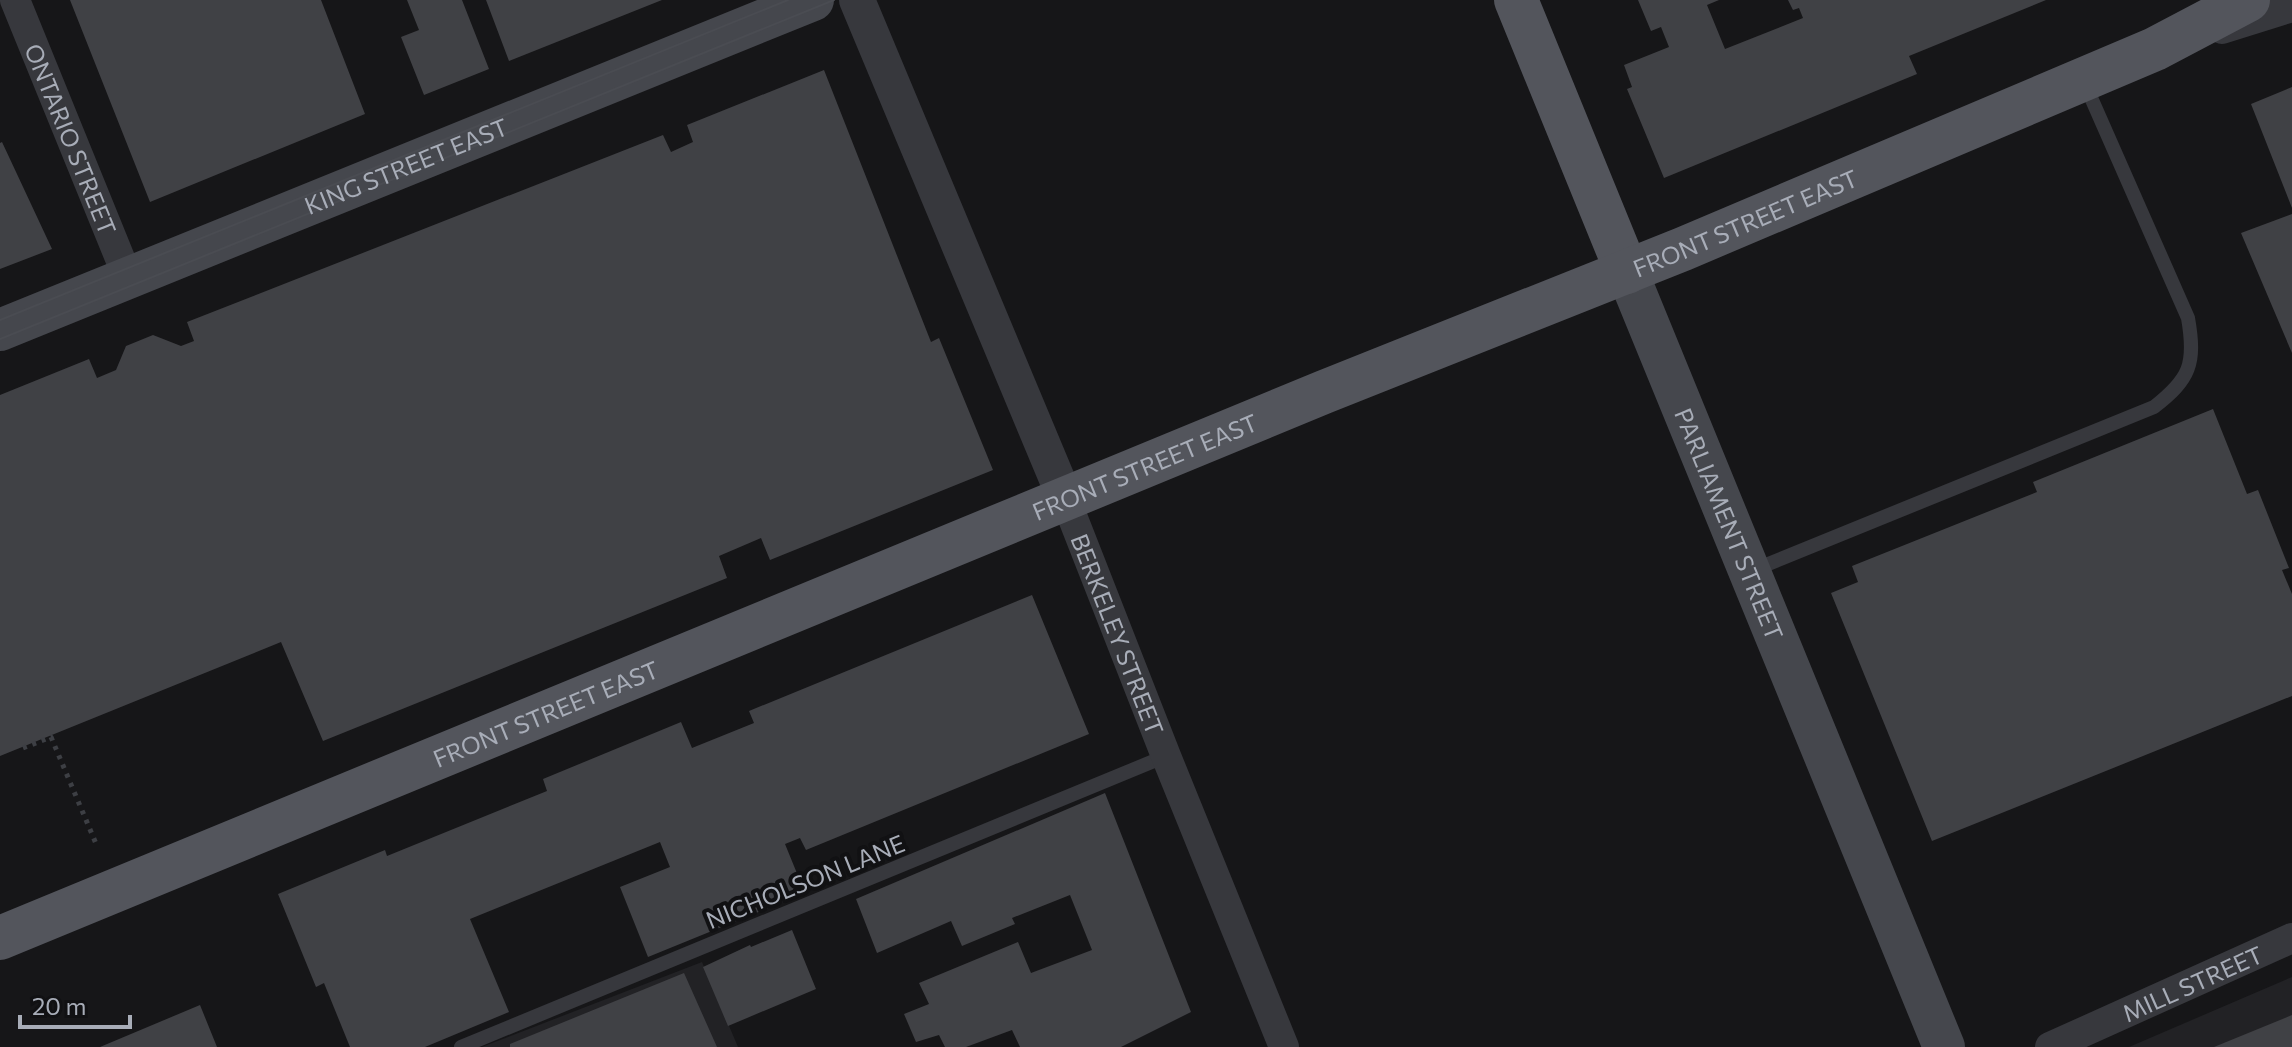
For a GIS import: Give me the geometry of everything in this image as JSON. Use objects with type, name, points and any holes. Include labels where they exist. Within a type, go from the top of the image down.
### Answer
[{"type":"main road","name":"KING STREET EAST","points":[[0,330],[813,0]]},
{"type":"main road","name":"PARLIAMENT STREET","points":[[1516,0],[1944,1047]]},
{"type":"main road","points":[[2155,49],[2248,0]]},
{"type":"main road","name":"FRONT STREET EAST","points":[[0,938],[1065,498],[1627,272],[2155,49]]},
{"type":"street","name":"ONTARIO STREET","points":[[15,0],[128,278]]},
{"type":"street","name":"BERKELEY STREET","points":[[857,0],[1065,498],[1284,1047]]},
{"type":"street","name":"FRONT STREET EAST","points":[[2155,49],[2292,7]]},
{"type":"street","name":"MILL STREET","points":[[2050,1047],[2292,938]]},
{"type":"lane","points":[[1750,572],[2154,407],[2173,393],[2188,371],[2193,347],[2188,318],[2084,80]]},
{"type":"lane","name":"NICHOLSON LANE","points":[[461,1047],[1166,756]]},
{"type":"path","points":[[23,748],[51,737],[97,846]]},
{"type":"shaded area","points":[[702,962],[738,1047],[482,1047]]},
{"type":"shaded area","points":[[2292,977],[2292,1047],[2129,1047]]},
{"type":"building","points":[[70,0],[321,0],[365,114],[150,202]]},
{"type":"building","points":[[407,0],[462,0],[489,69],[424,95],[401,37],[419,30]]},
{"type":"building","points":[[486,0],[662,0],[509,61]]},
{"type":"building","points":[[1638,0],[1719,0],[1707,5],[1725,49],[1803,18],[1799,8],[1793,10],[1788,0],[2046,0],[1909,56],[1917,74],[1664,178],[1627,89],[1632,87],[1624,65],[1669,47],[1661,27],[1651,31]]},
{"type":"building","points":[[824,70],[931,342],[939,338],[993,470],[770,560],[761,538],[719,556],[727,578],[323,741],[281,642],[0,756],[0,395],[89,359],[97,378],[116,370],[126,346],[153,335],[181,346],[194,341],[187,322],[663,135],[671,152],[693,142],[687,125]]},
{"type":"building","points":[[2292,87],[2292,208],[2251,104]]},
{"type":"building","points":[[0,143],[52,249],[0,269]]},
{"type":"building","points":[[2292,214],[2292,353],[2241,233]]},
{"type":"building","points":[[2213,409],[2247,494],[2258,490],[2289,568],[2282,570],[2292,594],[2292,696],[1932,841],[1831,593],[1858,582],[1852,566],[2037,492],[2033,482]]},
{"type":"building","points":[[1032,595],[1089,734],[806,850],[800,838],[785,844],[805,893],[648,957],[620,887],[670,867],[660,842],[470,919],[509,1012],[425,1047],[350,1047],[324,983],[316,987],[278,894],[385,850],[387,856],[547,791],[543,779],[681,722],[692,748],[754,723],[749,711]]},
{"type":"building","points":[[1105,793],[1191,1012],[1121,1047],[1020,1047],[1012,1030],[966,1047],[945,1047],[939,1035],[916,1042],[904,1014],[929,1004],[919,983],[1018,942],[1031,973],[1092,950],[1070,895],[1012,918],[1015,924],[962,946],[951,921],[877,953],[856,899]]},
{"type":"building","points":[[792,930],[816,989],[728,1026],[703,967]]},
{"type":"building","points":[[684,973],[717,1047],[510,1047],[510,1044]]},
{"type":"building","points":[[200,1005],[217,1047],[100,1047]]},
{"type":"building","points":[[2292,1015],[2292,1047],[2214,1047]]},
{"type":"tram line","points":[[0,320],[788,0]]},
{"type":"tram line","points":[[0,339],[834,0]]}]
